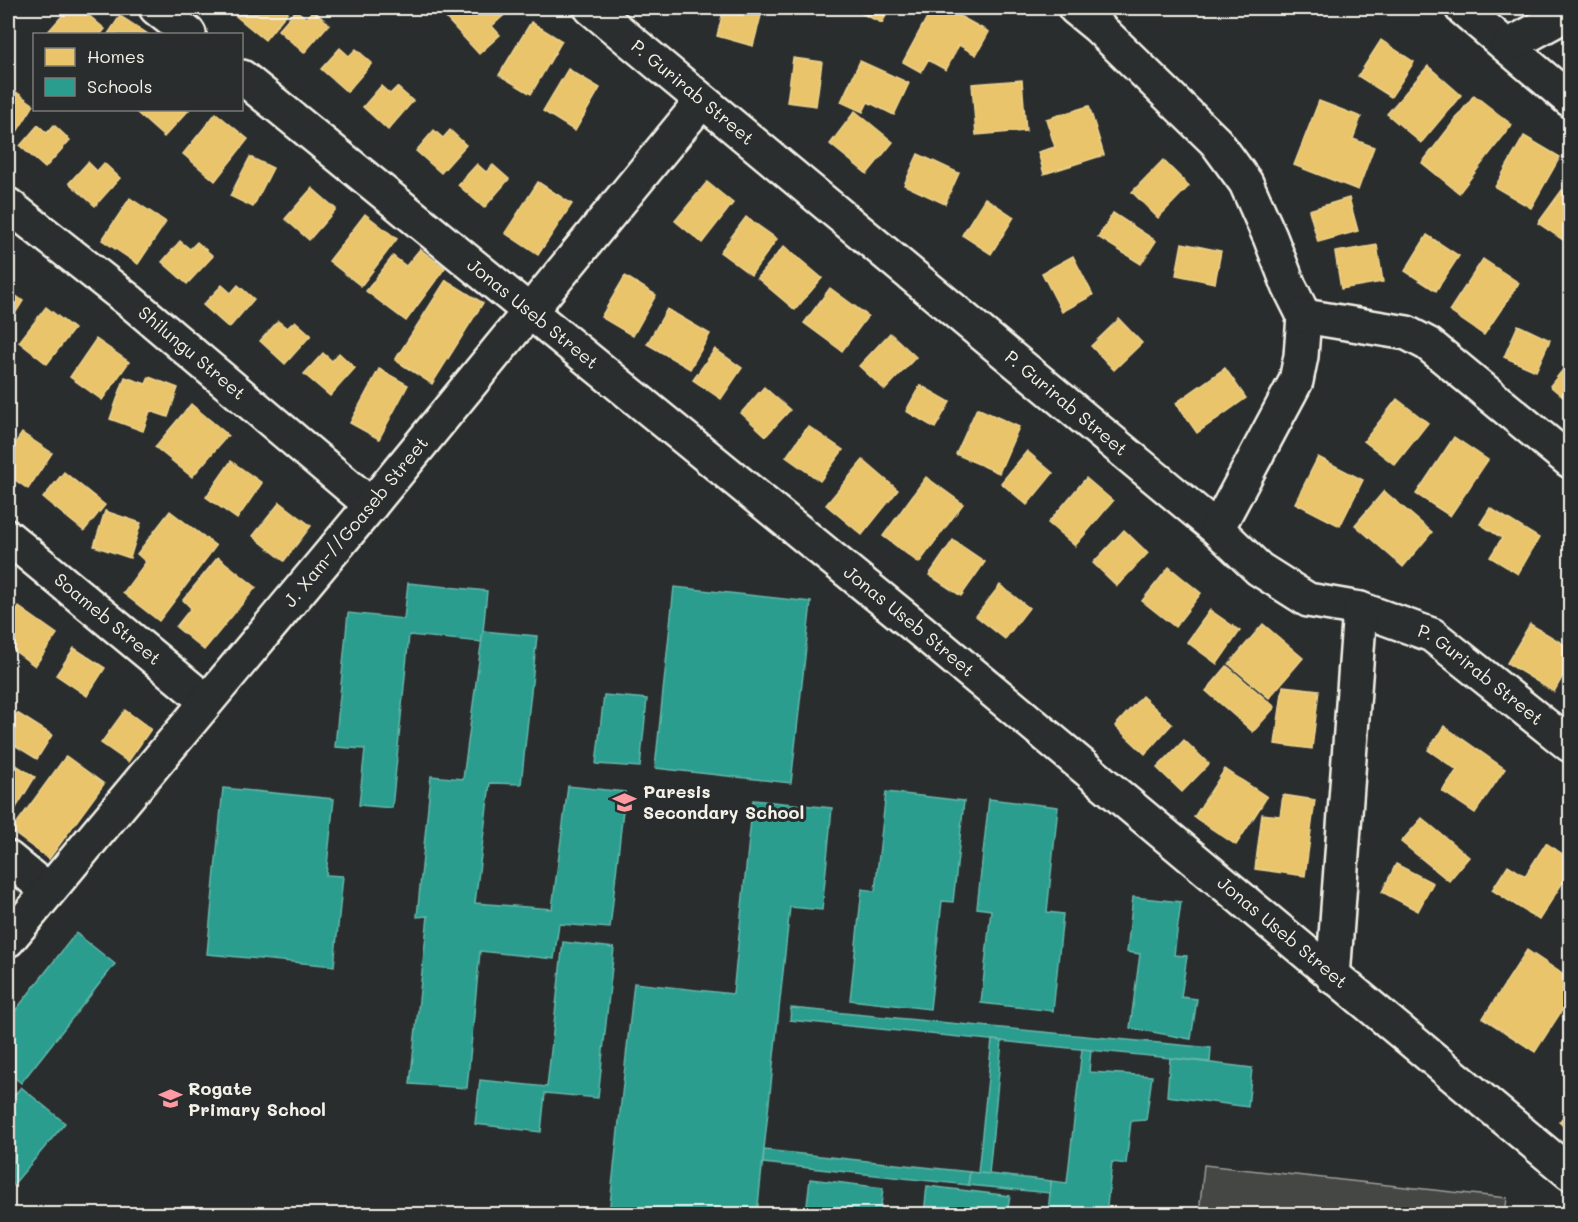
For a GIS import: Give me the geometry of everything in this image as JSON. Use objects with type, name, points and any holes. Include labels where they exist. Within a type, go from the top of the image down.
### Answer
[{"type":"street","points":[[156,8],[188,33]]},
{"type":"street","name":"P. Gurirab Street","points":[[591,8],[946,301],[1217,529],[1259,569],[1308,600],[1360,609],[1432,635],[1570,745]]},
{"type":"street","points":[[1462,8],[1570,100]]},
{"type":"street","points":[[1508,46],[1570,12]]},
{"type":"street","points":[[1096,14],[1216,142],[1246,183],[1270,237],[1288,286],[1304,316],[1301,356],[1296,381],[1217,529]]},
{"type":"street","name":"Jonas Useb Street","points":[[243,78],[920,630],[1570,1173]]},
{"type":"street","name":"J. Xam-//Goaseb Street","points":[[8,940],[372,505],[702,101]]},
{"type":"street","name":"Shilungu Street","points":[[8,205],[131,302],[372,505]]},
{"type":"street","points":[[1304,316],[1407,333],[1428,344],[1570,461]]},
{"type":"street","name":"Soameb Street","points":[[8,537],[206,701]]},
{"type":"street","points":[[1333,977],[1360,609]]},
{"type":"street","points":[[8,858],[48,891]]},
{"type":"shaded area","points":[[1204,1165],[1507,1198],[1505,1214],[1199,1214]]},
{"type":"building: Homes","points":[[69,8],[80,8],[105,29],[102,33],[47,33]]},
{"type":"building: Homes","points":[[226,8],[291,8],[265,40]]},
{"type":"building: Homes","points":[[455,8],[512,8],[492,26],[500,35],[479,54],[445,17]]},
{"type":"building: Homes","points":[[724,8],[763,8],[753,46],[717,36]]},
{"type":"building: Homes","points":[[850,8],[890,8],[882,23]]},
{"type":"building: Homes","points":[[932,8],[945,8],[989,32],[976,55],[959,45],[946,70],[928,60],[921,72],[903,62]]},
{"type":"building: Homes","points":[[296,10],[306,18],[313,10],[329,24],[304,53],[278,30]]},
{"type":"building: Homes","points":[[120,16],[146,33],[109,33]]},
{"type":"building: Homes","points":[[531,22],[562,41],[531,94],[499,75]]},
{"type":"building: Homes","points":[[1381,40],[1414,62],[1391,97],[1358,76]]},
{"type":"building: Homes","points":[[340,48],[349,56],[356,49],[372,63],[347,92],[321,69]]},
{"type":"building: Homes","points":[[793,58],[822,62],[816,106],[787,102]]},
{"type":"building: Homes","points":[[860,61],[909,83],[894,115],[868,102],[863,112],[841,102]]},
{"type":"building: Homes","points":[[1428,66],[1461,95],[1421,143],[1387,114]]},
{"type":"building: Homes","points":[[568,69],[600,88],[575,131],[543,111]]},
{"type":"building: Homes","points":[[1022,80],[1026,131],[976,135],[972,84]]},
{"type":"building: Homes","points":[[8,86],[33,107],[8,146]]},
{"type":"building: Homes","points":[[381,86],[390,94],[397,87],[413,101],[388,130],[363,107]]},
{"type":"building: Homes","points":[[1474,95],[1512,125],[1459,193],[1422,163]]},
{"type":"building: Homes","points":[[1319,101],[1361,117],[1353,139],[1374,147],[1358,190],[1294,165]]},
{"type":"building: Homes","points":[[1089,106],[1104,155],[1044,174],[1038,152],[1055,147],[1046,119]]},
{"type":"building: Homes","points":[[137,111],[188,111],[164,137]]},
{"type":"building: Homes","points":[[855,111],[893,142],[867,174],[830,144]]},
{"type":"building: Homes","points":[[216,113],[248,139],[215,181],[183,154]]},
{"type":"building: Homes","points":[[38,125],[47,133],[54,125],[70,140],[45,168],[20,146]]},
{"type":"building: Homes","points":[[434,130],[443,138],[450,130],[466,145],[441,173],[416,151]]},
{"type":"building: Homes","points":[[1524,136],[1560,157],[1531,208],[1495,187]]},
{"type":"building: Homes","points":[[918,154],[959,173],[945,204],[904,185]]},
{"type":"building: Homes","points":[[250,157],[273,168],[253,207],[230,196]]},
{"type":"building: Homes","points":[[1163,160],[1189,186],[1158,218],[1132,192]]},
{"type":"building: Homes","points":[[88,162],[97,171],[104,163],[120,178],[95,206],[69,183]]},
{"type":"building: Homes","points":[[477,164],[486,172],[493,165],[509,179],[484,208],[458,185]]},
{"type":"building: Homes","points":[[538,182],[572,204],[538,255],[505,233]]},
{"type":"building: Homes","points":[[707,182],[733,203],[702,243],[675,221]]},
{"type":"building: Homes","points":[[312,188],[336,209],[309,240],[285,219]]},
{"type":"building: Homes","points":[[1562,190],[1570,196],[1569,244],[1538,223]]},
{"type":"building: Homes","points":[[130,198],[166,222],[138,264],[102,240]]},
{"type":"building: Homes","points":[[985,198],[1014,217],[991,254],[962,235]]},
{"type":"building: Homes","points":[[1349,198],[1358,231],[1318,242],[1309,210]]},
{"type":"building: Homes","points":[[1113,213],[1156,241],[1141,264],[1098,237]]},
{"type":"building: Homes","points":[[365,214],[397,239],[361,286],[329,261]]},
{"type":"building: Homes","points":[[746,217],[777,239],[751,275],[720,252]]},
{"type":"building: Homes","points":[[1427,235],[1459,256],[1436,291],[1405,271]]},
{"type":"building: Homes","points":[[180,241],[190,249],[197,242],[213,256],[187,284],[162,262]]},
{"type":"building: Homes","points":[[1182,243],[1221,251],[1215,283],[1176,275]]},
{"type":"building: Homes","points":[[1377,245],[1383,282],[1341,289],[1335,252]]},
{"type":"building: Homes","points":[[784,246],[822,278],[795,310],[757,278]]},
{"type":"building: Homes","points":[[420,249],[445,268],[406,321],[366,291],[393,256],[406,266]]},
{"type":"building: Homes","points":[[1073,256],[1093,295],[1062,312],[1042,273]]},
{"type":"building: Homes","points":[[1483,259],[1519,283],[1484,335],[1449,311]]},
{"type":"building: Homes","points":[[625,276],[656,295],[633,336],[601,317]]},
{"type":"building: Homes","points":[[446,280],[483,303],[432,384],[395,360]]},
{"type":"building: Homes","points":[[222,285],[231,293],[238,285],[254,299],[229,328],[203,305]]},
{"type":"building: Homes","points":[[830,288],[868,316],[842,351],[804,323]]},
{"type":"building: Homes","points":[[8,290],[23,301],[8,325]]},
{"type":"building: Homes","points":[[46,307],[74,329],[47,364],[19,342]]},
{"type":"building: Homes","points":[[667,309],[710,334],[690,369],[647,344]]},
{"type":"building: Homes","points":[[1119,319],[1142,343],[1114,370],[1091,346]]},
{"type":"building: Homes","points":[[278,321],[287,328],[295,321],[311,335],[285,364],[260,341]]},
{"type":"building: Homes","points":[[1518,325],[1550,340],[1536,371],[1504,357]]},
{"type":"building: Homes","points":[[890,333],[916,357],[885,390],[859,366]]},
{"type":"building: Homes","points":[[96,339],[129,362],[102,400],[70,377]]},
{"type":"building: Homes","points":[[715,349],[742,368],[721,399],[693,380]]},
{"type":"building: Homes","points":[[323,353],[332,361],[339,353],[355,368],[330,396],[304,374]]},
{"type":"building: Homes","points":[[1570,361],[1570,403],[1550,386]]},
{"type":"building: Homes","points":[[1225,368],[1246,398],[1197,433],[1176,403]]},
{"type":"building: Homes","points":[[379,369],[408,385],[379,439],[350,423]]},
{"type":"building: Homes","points":[[125,377],[146,384],[149,377],[178,388],[168,417],[150,411],[143,431],[110,419]]},
{"type":"building: Homes","points":[[920,385],[950,402],[935,428],[906,411]]},
{"type":"building: Homes","points":[[764,387],[790,410],[766,436],[741,413]]},
{"type":"building: Homes","points":[[1397,399],[1428,423],[1395,465],[1364,441]]},
{"type":"building: Homes","points":[[191,404],[228,435],[192,477],[155,447]]},
{"type":"building: Homes","points":[[977,408],[1019,427],[999,473],[956,454]]},
{"type":"building: Homes","points":[[808,426],[843,450],[820,481],[786,457]]},
{"type":"building: Homes","points":[[22,433],[52,453],[28,489],[8,475],[8,454]]},
{"type":"building: Homes","points":[[1454,437],[1488,460],[1450,516],[1416,494]]},
{"type":"building: Homes","points":[[1027,451],[1053,473],[1027,505],[1001,483]]},
{"type":"building: Homes","points":[[1318,457],[1363,480],[1340,526],[1295,503]]},
{"type":"building: Homes","points":[[863,460],[898,490],[862,535],[826,505]]},
{"type":"building: Homes","points":[[231,461],[262,483],[237,519],[206,497]]},
{"type":"building: Homes","points":[[64,472],[105,505],[84,531],[43,498]]},
{"type":"building: Homes","points":[[926,477],[963,504],[919,563],[883,536]]},
{"type":"building: Homes","points":[[1086,478],[1113,501],[1075,546],[1048,523]]},
{"type":"building: Homes","points":[[1384,491],[1432,532],[1403,567],[1355,525]]},
{"type":"building: Homes","points":[[280,502],[311,526],[284,561],[253,536]]},
{"type":"building: Homes","points":[[1490,508],[1539,538],[1518,574],[1490,557],[1502,538],[1480,524]]},
{"type":"building: Homes","points":[[105,511],[141,523],[130,558],[94,546]]},
{"type":"building: Homes","points":[[170,511],[216,546],[159,621],[123,593],[146,562],[137,554]]},
{"type":"building: Homes","points":[[1124,530],[1148,553],[1117,586],[1093,563]]},
{"type":"building: Homes","points":[[953,540],[985,562],[961,596],[929,575]]},
{"type":"building: Homes","points":[[218,557],[256,587],[204,650],[176,627],[191,608],[183,600]]},
{"type":"building: Homes","points":[[1169,567],[1201,593],[1175,627],[1142,601]]},
{"type":"building: Homes","points":[[1000,585],[1029,608],[1005,639],[976,616]]},
{"type":"building: Homes","points":[[19,607],[57,634],[35,666],[8,646],[8,623]]},
{"type":"building: Homes","points":[[1210,610],[1240,631],[1217,664],[1187,642]]},
{"type":"building: Homes","points":[[1263,624],[1303,658],[1269,698],[1229,664]]},
{"type":"building: Homes","points":[[1530,624],[1570,648],[1570,663],[1554,692],[1507,663]]},
{"type":"building: Homes","points":[[74,648],[105,668],[87,696],[56,675]]},
{"type":"building: Homes","points":[[1227,666],[1275,707],[1253,732],[1206,691]]},
{"type":"building: Homes","points":[[1283,686],[1319,690],[1312,749],[1275,744]]},
{"type":"building: Homes","points":[[1142,696],[1172,724],[1145,754],[1115,726]]},
{"type":"building: Homes","points":[[125,710],[151,729],[128,762],[101,743]]},
{"type":"building: Homes","points":[[17,713],[52,735],[37,759],[8,741],[8,728]]},
{"type":"building: Homes","points":[[1444,726],[1505,769],[1475,813],[1442,791],[1457,770],[1428,750]]},
{"type":"building: Homes","points":[[1184,740],[1209,764],[1182,792],[1157,768]]},
{"type":"building: Homes","points":[[66,756],[104,784],[49,859],[11,831]]},
{"type":"building: Homes","points":[[8,760],[35,777],[16,808],[8,802]]},
{"type":"building: Homes","points":[[1225,769],[1267,797],[1236,845],[1194,817]]},
{"type":"building: Homes","points":[[1283,795],[1315,800],[1305,876],[1255,869],[1262,814],[1280,816]]},
{"type":"building: Homes","points":[[1422,818],[1469,857],[1449,881],[1401,842]]},
{"type":"building: Homes","points":[[1546,843],[1570,859],[1570,871],[1539,920],[1492,890],[1508,865],[1525,876]]},
{"type":"building: Homes","points":[[1396,864],[1433,883],[1418,911],[1382,892]]},
{"type":"building: Homes","points":[[1527,950],[1570,979],[1570,998],[1535,1052],[1483,1018]]},
{"type":"building: Homes","points":[[1570,1109],[1570,1132],[1559,1122]]},
{"type":"building: Schools","points":[[408,583],[487,591],[482,642],[409,635],[392,808],[359,805],[365,749],[335,747],[348,613],[404,619]]},
{"type":"building: Schools","points":[[674,587],[811,602],[791,783],[655,768]]},
{"type":"building: Schools","points":[[483,631],[537,636],[521,784],[490,783],[475,903],[552,909],[568,786],[625,792],[610,928],[559,924],[554,959],[480,951],[467,1088],[410,1084],[428,916],[417,917],[431,776],[463,779]]},
{"type":"building: Schools","points":[[604,695],[647,699],[640,767],[596,764]]},
{"type":"building: Schools","points":[[223,788],[334,799],[326,875],[343,876],[334,966],[207,954]]},
{"type":"building: Schools","points":[[886,792],[964,801],[953,902],[942,901],[930,1009],[850,1000],[862,889],[875,891]]},
{"type":"building: Schools","points":[[989,799],[1058,807],[1047,912],[1063,914],[1053,1011],[981,1003],[991,910],[977,908]]},
{"type":"building: Schools","points":[[753,800],[832,808],[822,910],[790,907],[757,1214],[609,1214],[634,983],[733,994]]},
{"type":"building: Schools","points":[[1133,897],[1181,902],[1174,955],[1187,956],[1181,997],[1197,999],[1191,1039],[1130,1028],[1140,954],[1127,952]]},
{"type":"building: Schools","points":[[76,933],[115,964],[21,1083],[8,1072],[8,1020]]},
{"type":"building: Schools","points":[[563,942],[614,948],[598,1098],[545,1093],[541,1132],[475,1124],[480,1080],[547,1087]]},
{"type":"building: Schools","points":[[791,1008],[1211,1048],[1210,1062],[790,1020]]},
{"type":"building: Schools","points":[[992,1040],[1002,1041],[989,1174],[978,1173]]},
{"type":"building: Schools","points":[[1082,1049],[1091,1050],[1089,1072],[1152,1076],[1146,1120],[1131,1121],[1126,1164],[1112,1162],[1106,1214],[1048,1214],[1051,1181],[1067,1183]]},
{"type":"building: Schools","points":[[1170,1058],[1252,1068],[1248,1107],[1167,1096]]},
{"type":"building: Schools","points":[[21,1087],[65,1123],[8,1191],[8,1103]]},
{"type":"building: Schools","points":[[764,1150],[970,1172],[968,1185],[763,1163]]},
{"type":"building: Schools","points":[[970,1172],[1051,1181],[1050,1193],[968,1185]]},
{"type":"building: Schools","points":[[810,1179],[883,1188],[880,1214],[806,1214]]},
{"type":"building: Schools","points":[[927,1186],[1010,1196],[1007,1214],[924,1214]]},
{"type":"place","name":"Paresis Secondary School","points":[[625,802]]},
{"type":"place","name":"Rogate Primary School","points":[[170,1099]]}]
